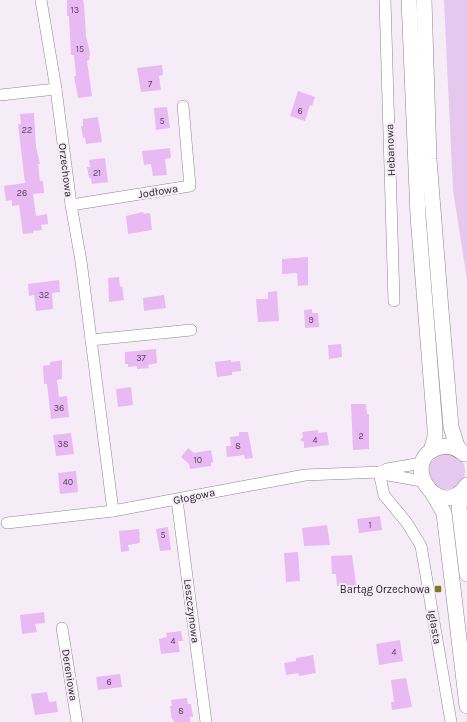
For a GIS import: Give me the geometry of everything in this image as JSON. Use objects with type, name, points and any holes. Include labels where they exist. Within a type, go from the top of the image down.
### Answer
[{"type":"main road","points":[[409,0],[417,208],[435,428],[435,437],[421,472],[422,480],[433,494],[444,513],[467,706]]},
{"type":"main road","points":[[424,0],[429,159],[451,427],[457,446],[465,455]]},
{"type":"main road","points":[[427,457],[443,446],[456,448],[465,455]]},
{"type":"main road","points":[[433,494],[448,497],[465,488]]},
{"type":"main road","points":[[465,488],[459,507],[467,574]]},
{"type":"street","name":"Orzechowa","points":[[41,0],[56,89],[71,205],[81,261],[113,511]]},
{"type":"street","name":"Hebanowa","points":[[385,0],[394,301]]},
{"type":"street","points":[[0,95],[56,89]]},
{"type":"street","name":"Jodłowa","points":[[71,205],[190,186],[182,106]]},
{"type":"street","points":[[91,340],[191,330]]},
{"type":"street","name":"Głogowa","points":[[380,472],[427,457]]},
{"type":"street","name":"Głogowa","points":[[7,524],[113,511],[305,475],[380,472],[388,475],[422,480]]},
{"type":"street","name":"Iglasta","points":[[380,472],[384,495],[407,523],[421,546],[451,722]]},
{"type":"street","name":"Leszczynowa","points":[[177,500],[206,722]]},
{"type":"street","name":"Dereniowa","points":[[62,628],[77,722]]},
{"type":"shaded area","points":[[444,0],[467,0],[467,280],[453,190]]},
{"type":"shaded area","points":[[451,453],[460,458],[464,464],[464,478],[460,484],[451,489],[443,489],[434,484],[430,478],[429,467],[434,458],[440,454]]},
{"type":"building","points":[[67,0],[83,0],[86,36],[90,53],[89,60],[87,61],[92,96],[78,98],[74,76],[76,76],[74,55],[71,55]]},
{"type":"building","points":[[162,65],[163,75],[159,76],[161,90],[141,92],[137,68]]},
{"type":"building","points":[[298,91],[315,97],[312,106],[310,105],[305,121],[290,116]]},
{"type":"building","points":[[167,107],[170,128],[156,130],[154,108]]},
{"type":"building","points":[[34,113],[36,147],[40,164],[38,164],[40,181],[43,181],[44,193],[33,194],[36,216],[47,214],[48,224],[41,225],[42,230],[23,234],[19,205],[12,206],[12,200],[6,201],[4,186],[25,183],[18,124],[21,124],[20,114]]},
{"type":"building","points":[[98,117],[102,142],[86,144],[85,137],[83,138],[81,126],[83,126],[83,119]]},
{"type":"building","points":[[170,148],[171,158],[165,159],[167,175],[153,176],[151,164],[144,165],[142,151]]},
{"type":"building","points":[[105,158],[108,182],[92,184],[87,167],[90,167],[89,160]]},
{"type":"building","points":[[143,212],[144,214],[150,213],[152,230],[128,234],[126,216]]},
{"type":"building","points":[[308,257],[308,285],[298,286],[297,273],[282,274],[282,259]]},
{"type":"building","points":[[119,277],[124,300],[109,302],[108,278]]},
{"type":"building","points":[[59,280],[60,292],[52,293],[53,309],[36,311],[34,295],[29,296],[28,284]]},
{"type":"building","points":[[277,291],[279,321],[258,322],[256,299],[268,299],[268,292]]},
{"type":"building","points":[[164,295],[166,308],[144,311],[143,298]]},
{"type":"building","points":[[312,309],[312,313],[318,313],[319,327],[305,328],[304,310]]},
{"type":"building","points":[[341,344],[342,357],[329,359],[328,345]]},
{"type":"building","points":[[156,349],[157,363],[148,365],[149,368],[137,369],[137,366],[128,367],[128,364],[125,364],[125,352]]},
{"type":"building","points":[[62,360],[62,379],[57,380],[59,397],[67,396],[69,417],[51,419],[47,384],[44,384],[43,366],[50,365],[50,362]]},
{"type":"building","points":[[231,360],[231,362],[240,361],[241,371],[232,372],[232,375],[217,377],[215,362]]},
{"type":"building","points":[[131,387],[133,405],[118,407],[116,389]]},
{"type":"building","points":[[351,404],[366,404],[367,414],[369,414],[369,449],[353,450]]},
{"type":"building","points":[[318,430],[318,433],[327,432],[329,445],[304,448],[304,442],[300,440],[303,437],[302,432]]},
{"type":"building","points":[[239,432],[248,432],[253,458],[245,459],[244,455],[227,457],[226,446],[231,446],[230,437],[239,436]]},
{"type":"building","points":[[71,433],[74,454],[56,456],[53,435]]},
{"type":"building","points":[[188,448],[194,453],[211,450],[213,462],[211,463],[211,466],[190,469],[189,464],[181,457]]},
{"type":"building","points":[[76,471],[78,492],[60,494],[58,473]]},
{"type":"building","points":[[380,516],[382,530],[359,533],[357,519]]},
{"type":"building","points":[[327,525],[330,545],[304,546],[302,528]]},
{"type":"building","points":[[168,527],[171,550],[160,551],[156,529]]},
{"type":"building","points":[[139,529],[140,543],[128,545],[129,551],[121,552],[119,531]]},
{"type":"building","points":[[298,552],[300,581],[286,582],[284,553]]},
{"type":"building","points":[[352,555],[357,591],[345,592],[344,586],[337,586],[336,574],[332,574],[331,556]]},
{"type":"building","points":[[44,612],[45,623],[35,624],[37,632],[22,634],[20,615]]},
{"type":"building","points":[[181,631],[183,641],[178,641],[180,652],[161,654],[159,639],[167,637],[166,633]]},
{"type":"building","points":[[400,640],[403,661],[379,665],[376,644]]},
{"type":"building","points":[[313,655],[316,673],[299,676],[298,673],[286,675],[284,663],[296,661],[296,658]]},
{"type":"building","points":[[120,674],[122,687],[98,690],[96,677]]},
{"type":"building","points":[[406,678],[412,707],[392,710],[391,702],[394,702],[391,680]]},
{"type":"building","points":[[47,692],[49,702],[56,701],[58,712],[35,715],[31,694]]},
{"type":"building","points":[[187,698],[188,704],[191,704],[193,717],[190,717],[190,722],[174,722],[173,719],[172,720],[170,706],[172,706],[171,700]]},
{"type":"place","name":"Bartąg Orzechowa","points":[[438,589]]}]
